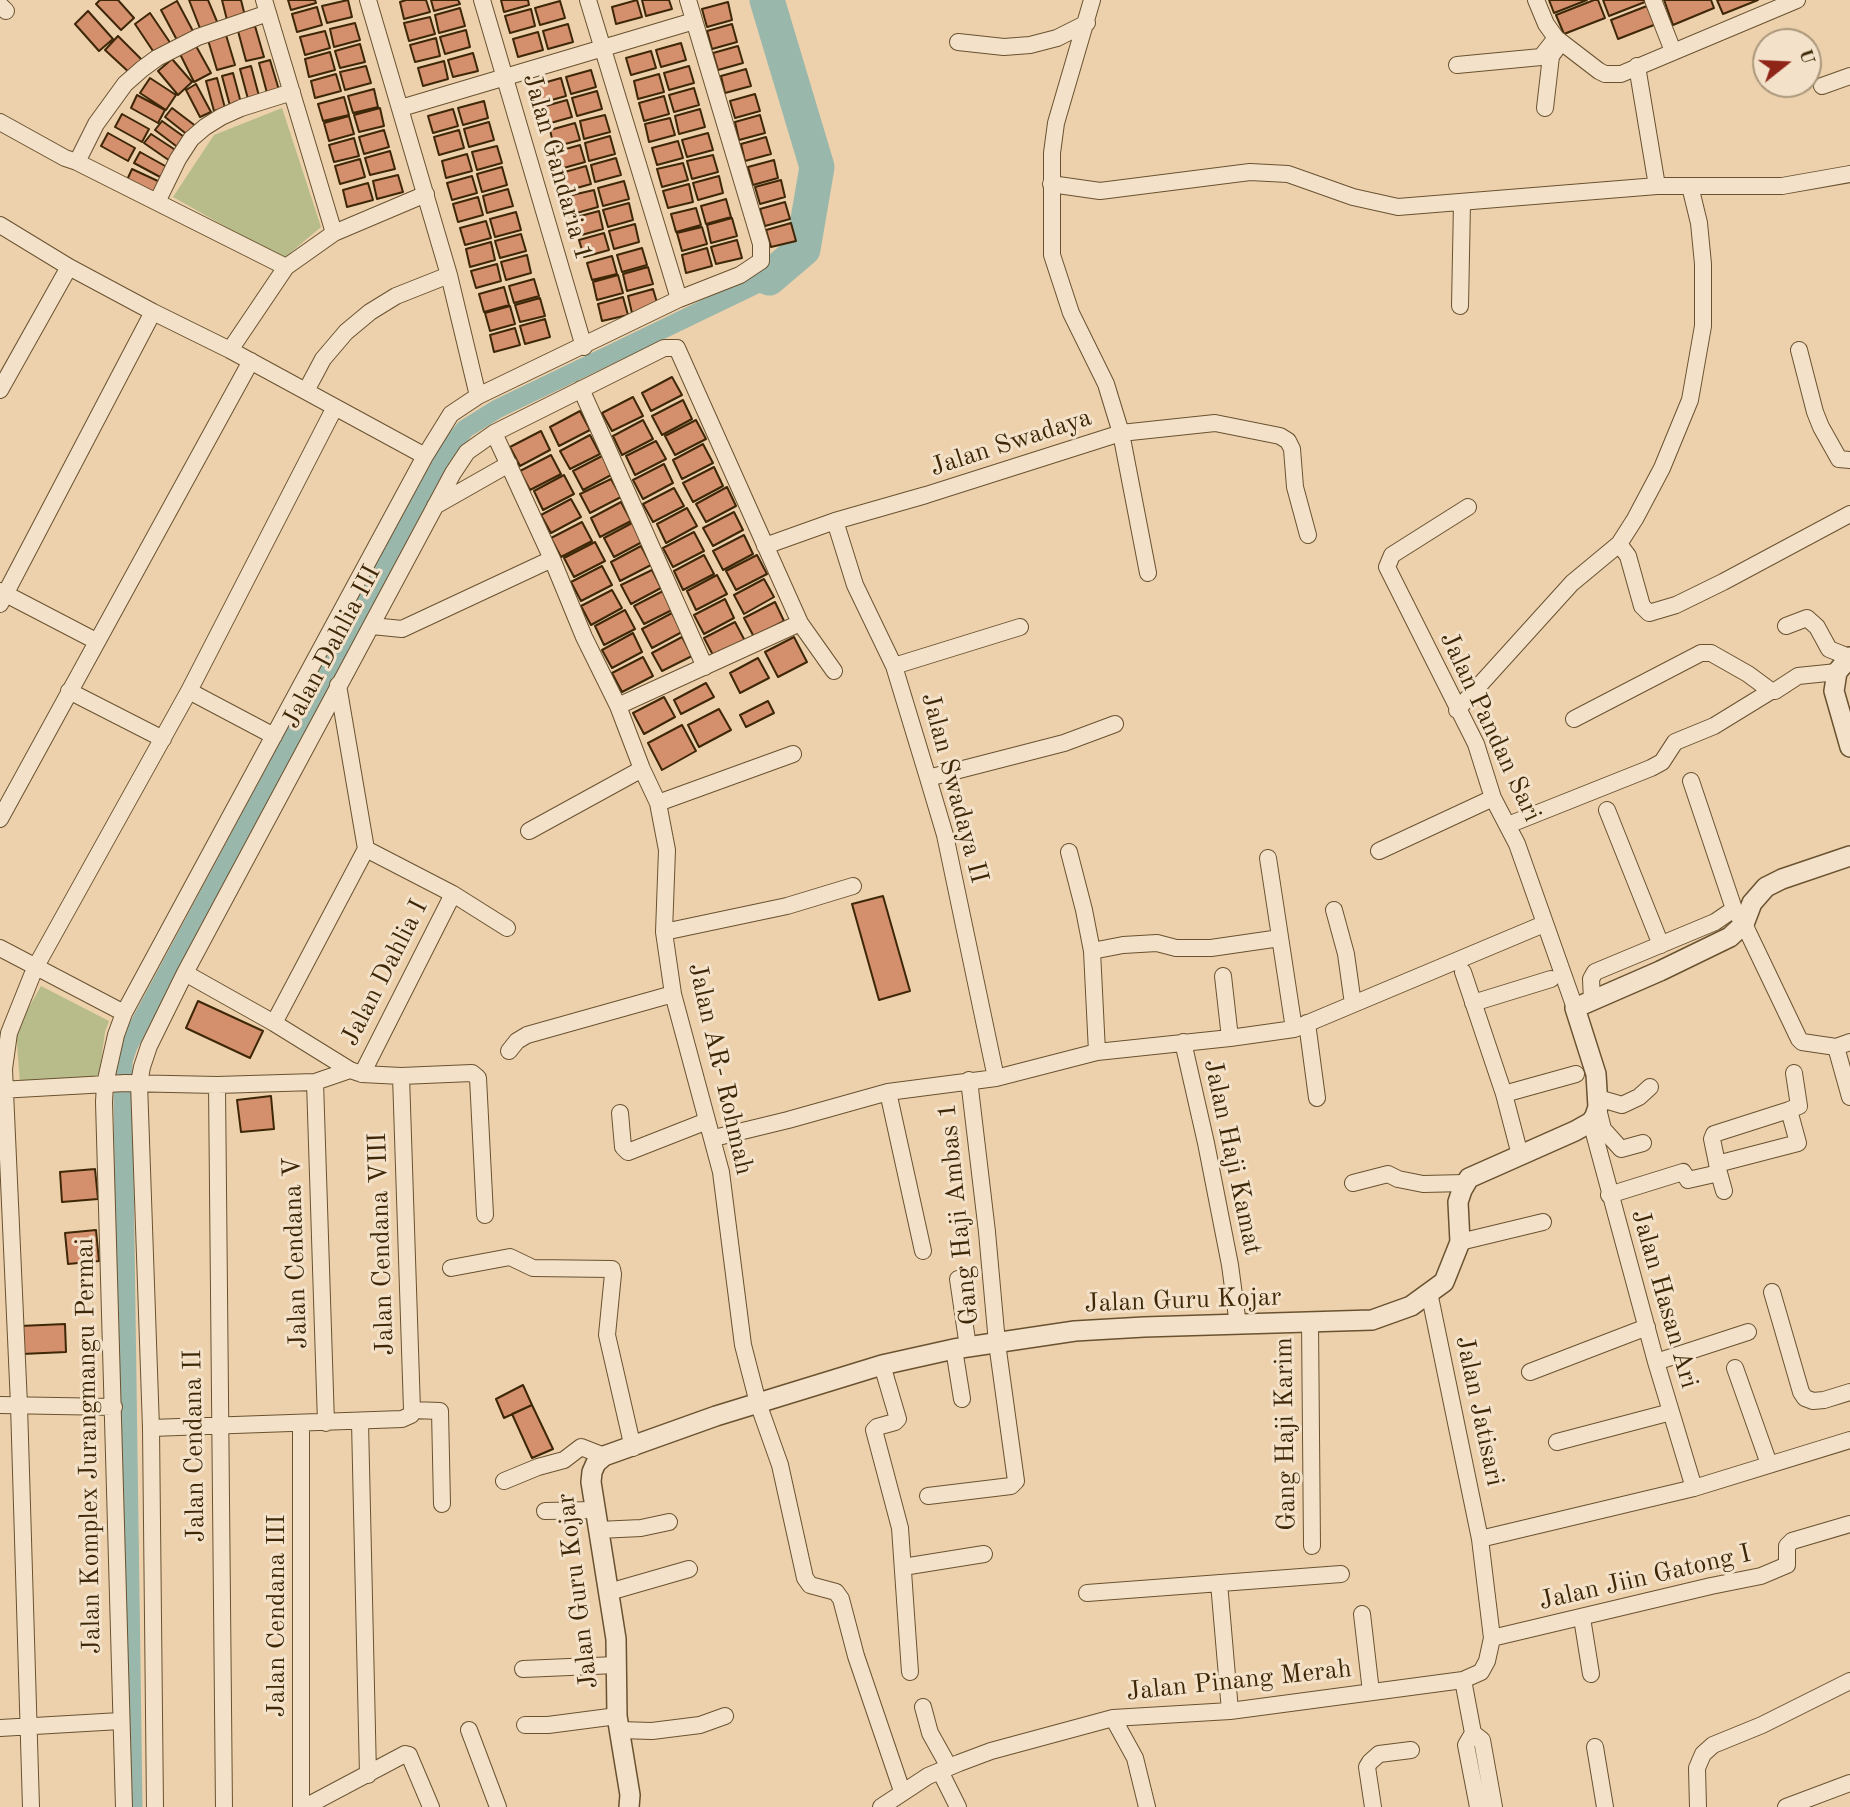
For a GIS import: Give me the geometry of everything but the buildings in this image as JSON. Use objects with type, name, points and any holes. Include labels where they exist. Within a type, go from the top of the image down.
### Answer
[{"type":"street","points":[[368,0],[449,275],[478,396]]},
{"type":"street","name":"Jalan Gandaria 1","points":[[482,0],[584,347]]},
{"type":"street","points":[[588,0],[679,299]]},
{"type":"street","points":[[401,108],[694,21],[688,0]]},
{"type":"street","name":"Jalan Swadaya","points":[[765,546],[835,521],[1121,433],[1106,384],[1071,313],[1052,255],[1051,184],[1056,123],[1092,0]]},
{"type":"street","points":[[1536,0],[1546,24],[1559,40],[1605,74],[1621,74],[1782,3]]},
{"type":"street","points":[[1653,0],[1673,51]]},
{"type":"street","points":[[77,162],[96,124],[125,84],[142,69],[157,58],[198,37],[266,6],[334,233]]},
{"type":"street","name":"Jalan Komplex Jurangmangu Permai","points":[[155,1807],[151,1428],[116,1035],[124,1013],[425,456],[451,414],[478,396],[679,299],[740,275],[761,261],[761,244],[694,21]]},
{"type":"street","points":[[958,41],[1004,47],[1030,45],[1057,38],[1087,23]]},
{"type":"street","points":[[1457,65],[1541,57],[1559,40]]},
{"type":"street","points":[[1545,108],[1551,56],[1559,40]]},
{"type":"street","points":[[1637,66],[1657,186]]},
{"type":"street","points":[[1822,86],[1850,76]]},
{"type":"street","points":[[157,202],[178,159],[191,139],[205,127],[241,108],[292,92]]},
{"type":"street","points":[[0,122],[65,158],[286,267]]},
{"type":"street","points":[[1051,184],[1100,191],[1250,172],[1288,174],[1353,197],[1398,207],[1462,204],[1657,186],[1782,186],[1850,174]]},
{"type":"street","points":[[1457,710],[1572,583],[1619,544],[1662,468],[1690,400],[1703,327],[1703,264],[1699,223],[1690,186]]},
{"type":"street","points":[[230,351],[286,267],[334,233],[426,194]]},
{"type":"street","points":[[1460,306],[1462,204]]},
{"type":"street","points":[[0,225],[69,267],[251,361],[425,456]]},
{"type":"street","points":[[0,390],[69,267]]},
{"type":"street","points":[[306,391],[323,359],[346,332],[370,312],[396,296],[449,275]]},
{"type":"street","points":[[96,641],[2,596],[153,312]]},
{"type":"street","name":"Jalan Dahlia III","points":[[120,1084],[142,1066],[185,973],[338,685],[467,452],[494,433],[664,348],[674,347],[680,352],[765,546]]},
{"type":"street","points":[[1798,350],[1821,427],[1839,459],[1850,460]]},
{"type":"street","points":[[0,819],[251,361]]},
{"type":"street","points":[[581,389],[705,667]]},
{"type":"street","points":[[31,1807],[19,1405],[3,1091],[9,1033],[35,968],[189,691],[335,407]]},
{"type":"street","points":[[1148,573],[1121,433],[1215,423],[1280,436],[1288,441],[1292,449],[1293,477],[1308,535]]},
{"type":"street","points":[[494,433],[552,559],[584,637],[618,706],[800,623]]},
{"type":"street","points":[[435,506],[509,464]]},
{"type":"street","name":"Jalan Pandan Sari","points":[[1468,507],[1392,555],[1387,567],[1476,744],[1493,798],[1517,844],[1544,923],[1584,1004]]},
{"type":"street","points":[[1619,544],[1628,556],[1642,606],[1649,613],[1676,605],[1723,582],[1850,514]]},
{"type":"street","name":"Jalan Swadaya II","points":[[835,521],[855,585],[894,666],[928,778],[944,835],[996,1078]]},
{"type":"street","points":[[765,546],[800,623],[834,671]]},
{"type":"street","points":[[372,626],[402,629],[552,559]]},
{"type":"street","points":[[1786,626],[1807,618],[1817,627],[1829,649],[1845,662]]},
{"type":"street","points":[[894,666],[1020,627]]},
{"type":"street","points":[[1574,719],[1701,653],[1711,653],[1722,658],[1771,691]]},
{"type":"street","points":[[1508,825],[1651,768],[1662,762],[1675,742],[1714,726],[1798,676],[1817,673],[1845,662]]},
{"type":"street","points":[[1845,662],[1834,691],[1850,747]]},
{"type":"street","points":[[277,1016],[366,849],[338,685]]},
{"type":"street","points":[[69,691],[163,739]]},
{"type":"street","points":[[189,691],[274,736]]},
{"type":"street","name":"Jalan AR- Rohmah","points":[[618,706],[658,803],[667,850],[664,932],[673,994],[721,1172],[743,1345],[758,1403],[780,1465],[805,1578],[810,1585],[836,1592],[841,1599],[856,1656],[902,1791]]},
{"type":"street","points":[[928,778],[1064,743],[1115,724]]},
{"type":"street","points":[[658,803],[793,754]]},
{"type":"street","points":[[529,831],[642,769]]},
{"type":"street","points":[[1691,781],[1739,917],[1799,1039],[1802,1042],[1843,1044],[1850,1097]]},
{"type":"street","points":[[1379,850],[1493,798]]},
{"type":"street","points":[[1607,810],[1661,945]]},
{"type":"street","points":[[366,849],[453,894],[508,928]]},
{"type":"street","points":[[1069,852],[1092,951],[1097,1052]]},
{"type":"street","points":[[1584,1004],[1730,937],[1739,917],[1766,887],[1850,856]]},
{"type":"street","points":[[1268,858],[1280,938],[1317,1098]]},
{"type":"street","points":[[664,932],[787,906],[853,887]]},
{"type":"street","name":"Jalan Dahlia I","points":[[356,1072],[453,894]]},
{"type":"street","points":[[1334,911],[1346,954],[1353,1004]]},
{"type":"street","points":[[1643,1143],[1621,1150],[1603,1129],[1596,1109],[1593,1061],[1584,1004],[1591,979],[1595,972],[1715,922],[1739,917]]},
{"type":"street","points":[[713,1138],[888,1092],[996,1078],[1097,1052],[1230,1038],[1300,1026],[1544,923]]},
{"type":"street","points":[[1092,951],[1123,945],[1157,943],[1176,948],[1211,948],[1280,938]]},
{"type":"street","points":[[0,948],[124,1013]]},
{"type":"street","points":[[1464,972],[1504,1094],[1520,1155]]},
{"type":"street","points":[[185,973],[277,1016],[356,1072]]},
{"type":"street","points":[[1223,976],[1230,1038]]},
{"type":"street","points":[[1473,1003],[1551,979]]},
{"type":"street","points":[[509,1051],[517,1041],[527,1035],[673,994]]},
{"type":"street","name":"Jalan Haji Kamat","points":[[1182,1042],[1209,1156],[1230,1265],[1238,1325]]},
{"type":"street","points":[[3,1091],[120,1084],[315,1082],[356,1072],[401,1076],[472,1073],[478,1078],[485,1215]]},
{"type":"street","points":[[1724,1191],[1712,1139],[1714,1133],[1799,1106],[1794,1073]]},
{"type":"street","points":[[1504,1094],[1576,1074]]},
{"type":"street","name":"Jalan Cendana VIII","points":[[401,1076],[412,1410]]},
{"type":"street","name":"Gang Haji Ambas 1","points":[[929,1496],[1011,1486],[1016,1481],[997,1343],[969,1080]]},
{"type":"street","name":"Jalan Cendana V","points":[[315,1082],[326,1423]]},
{"type":"street","name":"Jalan Komplex Jurangmangu Permai","points":[[120,1084],[114,1407],[124,1807]]},
{"type":"street","name":"Jalan Cendana II","points":[[216,1085],[224,1807]]},
{"type":"street","points":[[1353,1183],[1388,1174],[1423,1184],[1465,1184],[1469,1178],[1520,1155],[1596,1109],[1622,1105],[1639,1097],[1650,1087]]},
{"type":"street","points":[[888,1092],[923,1251]]},
{"type":"street","name":"Jalan Hasan Ari","points":[[1596,1109],[1609,1195],[1694,1488]]},
{"type":"street","points":[[1609,1195],[1683,1172],[1688,1180],[1798,1143],[1789,1110]]},
{"type":"street","points":[[620,1112],[623,1147],[628,1152],[707,1121]]},
{"type":"street","name":"Jalan Guru Kojar","points":[[629,1807],[631,1795],[618,1723],[616,1639],[595,1510],[592,1472],[596,1463],[604,1456],[758,1403],[882,1365],[961,1348],[1075,1331],[1372,1320],[1411,1306],[1444,1282],[1460,1242],[1457,1210],[1465,1184]]},
{"type":"street","points":[[1460,1242],[1543,1222]]},
{"type":"street","points":[[450,1268],[510,1257],[533,1268],[612,1269],[607,1335],[633,1447]]},
{"type":"street","points":[[958,1279],[962,1399]]},
{"type":"street","name":"Jalan Jatisari","points":[[1429,1292],[1480,1539]]},
{"type":"street","points":[[1772,1292],[1805,1398],[1813,1401],[1824,1400],[1850,1392]]},
{"type":"street","name":"Gang Haji Karim","points":[[1310,1322],[1312,1546]]},
{"type":"street","points":[[1530,1372],[1647,1327]]},
{"type":"street","points":[[1656,1362],[1748,1332]]},
{"type":"street","points":[[882,1365],[898,1419],[874,1430],[900,1528],[910,1672]]},
{"type":"street","points":[[1735,1368],[1769,1464]]},
{"type":"street","points":[[0,1405],[114,1407]]},
{"type":"street","points":[[151,1428],[360,1422],[402,1419],[411,1415],[412,1410],[440,1411],[442,1504]]},
{"type":"street","points":[[1557,1442],[1671,1412]]},
{"type":"street","points":[[360,1422],[369,1775]]},
{"type":"street","name":"Jalan Cendana III","points":[[301,1424],[303,1807]]},
{"type":"street","points":[[1478,1807],[1466,1745],[1473,1733],[1463,1680],[1481,1672],[1487,1661],[1492,1638],[1480,1539],[1694,1488],[1850,1440]]},
{"type":"street","points":[[504,1481],[564,1460],[581,1447],[604,1456]]},
{"type":"street","points":[[545,1511],[595,1510]]},
{"type":"street","points":[[598,1530],[641,1528],[669,1522]]},
{"type":"street","name":"Jalan Jiin Gatong I","points":[[1492,1638],[1782,1570],[1789,1559],[1787,1546],[1792,1541],[1850,1524]]},
{"type":"street","points":[[903,1567],[984,1554]]},
{"type":"street","points":[[609,1592],[689,1569]]},
{"type":"street","points":[[1087,1593],[1341,1574]]},
{"type":"street","points":[[1219,1583],[1230,1711]]},
{"type":"street","points":[[1362,1614],[1371,1692]]},
{"type":"street","points":[[1581,1618],[1591,1674]]},
{"type":"street","points":[[523,1670],[616,1665]]},
{"type":"street","name":"Jalan Pinang Merah","points":[[881,1807],[902,1791],[945,1769],[991,1751],[1113,1718],[1230,1711],[1463,1680]]},
{"type":"street","points":[[1698,1807],[1697,1768],[1703,1754],[1713,1745],[1762,1725],[1850,1681]]},
{"type":"street","points":[[923,1707],[958,1807]]},
{"type":"street","points":[[525,1725],[618,1723],[662,1730],[700,1725],[725,1716]]},
{"type":"street","points":[[1113,1718],[1135,1758],[1147,1807]]},
{"type":"street","points":[[0,1728],[120,1721]]},
{"type":"street","points":[[469,1730],[498,1807]]},
{"type":"street","points":[[1473,1733],[1482,1740],[1494,1807]]},
{"type":"street","points":[[1595,1747],[1605,1807]]},
{"type":"street","points":[[1373,1807],[1367,1766],[1379,1754],[1411,1750]]},
{"type":"street","points":[[303,1807],[407,1754],[431,1807]]},
{"type":"street","points":[[1786,1807],[1850,1783]]},
{"type":"green space","points":[[282,108],[321,227],[283,259],[173,197],[214,135]]},
{"type":"green space","points":[[41,986],[109,1021],[98,1083],[20,1084],[16,1030]]},
{"type":"waterway","points":[[767,0],[817,167],[803,249],[769,278]]},
{"type":"waterway","points":[[133,1807],[123,1098],[123,1061],[128,1046],[447,451],[465,429],[497,409],[769,278]]}]
